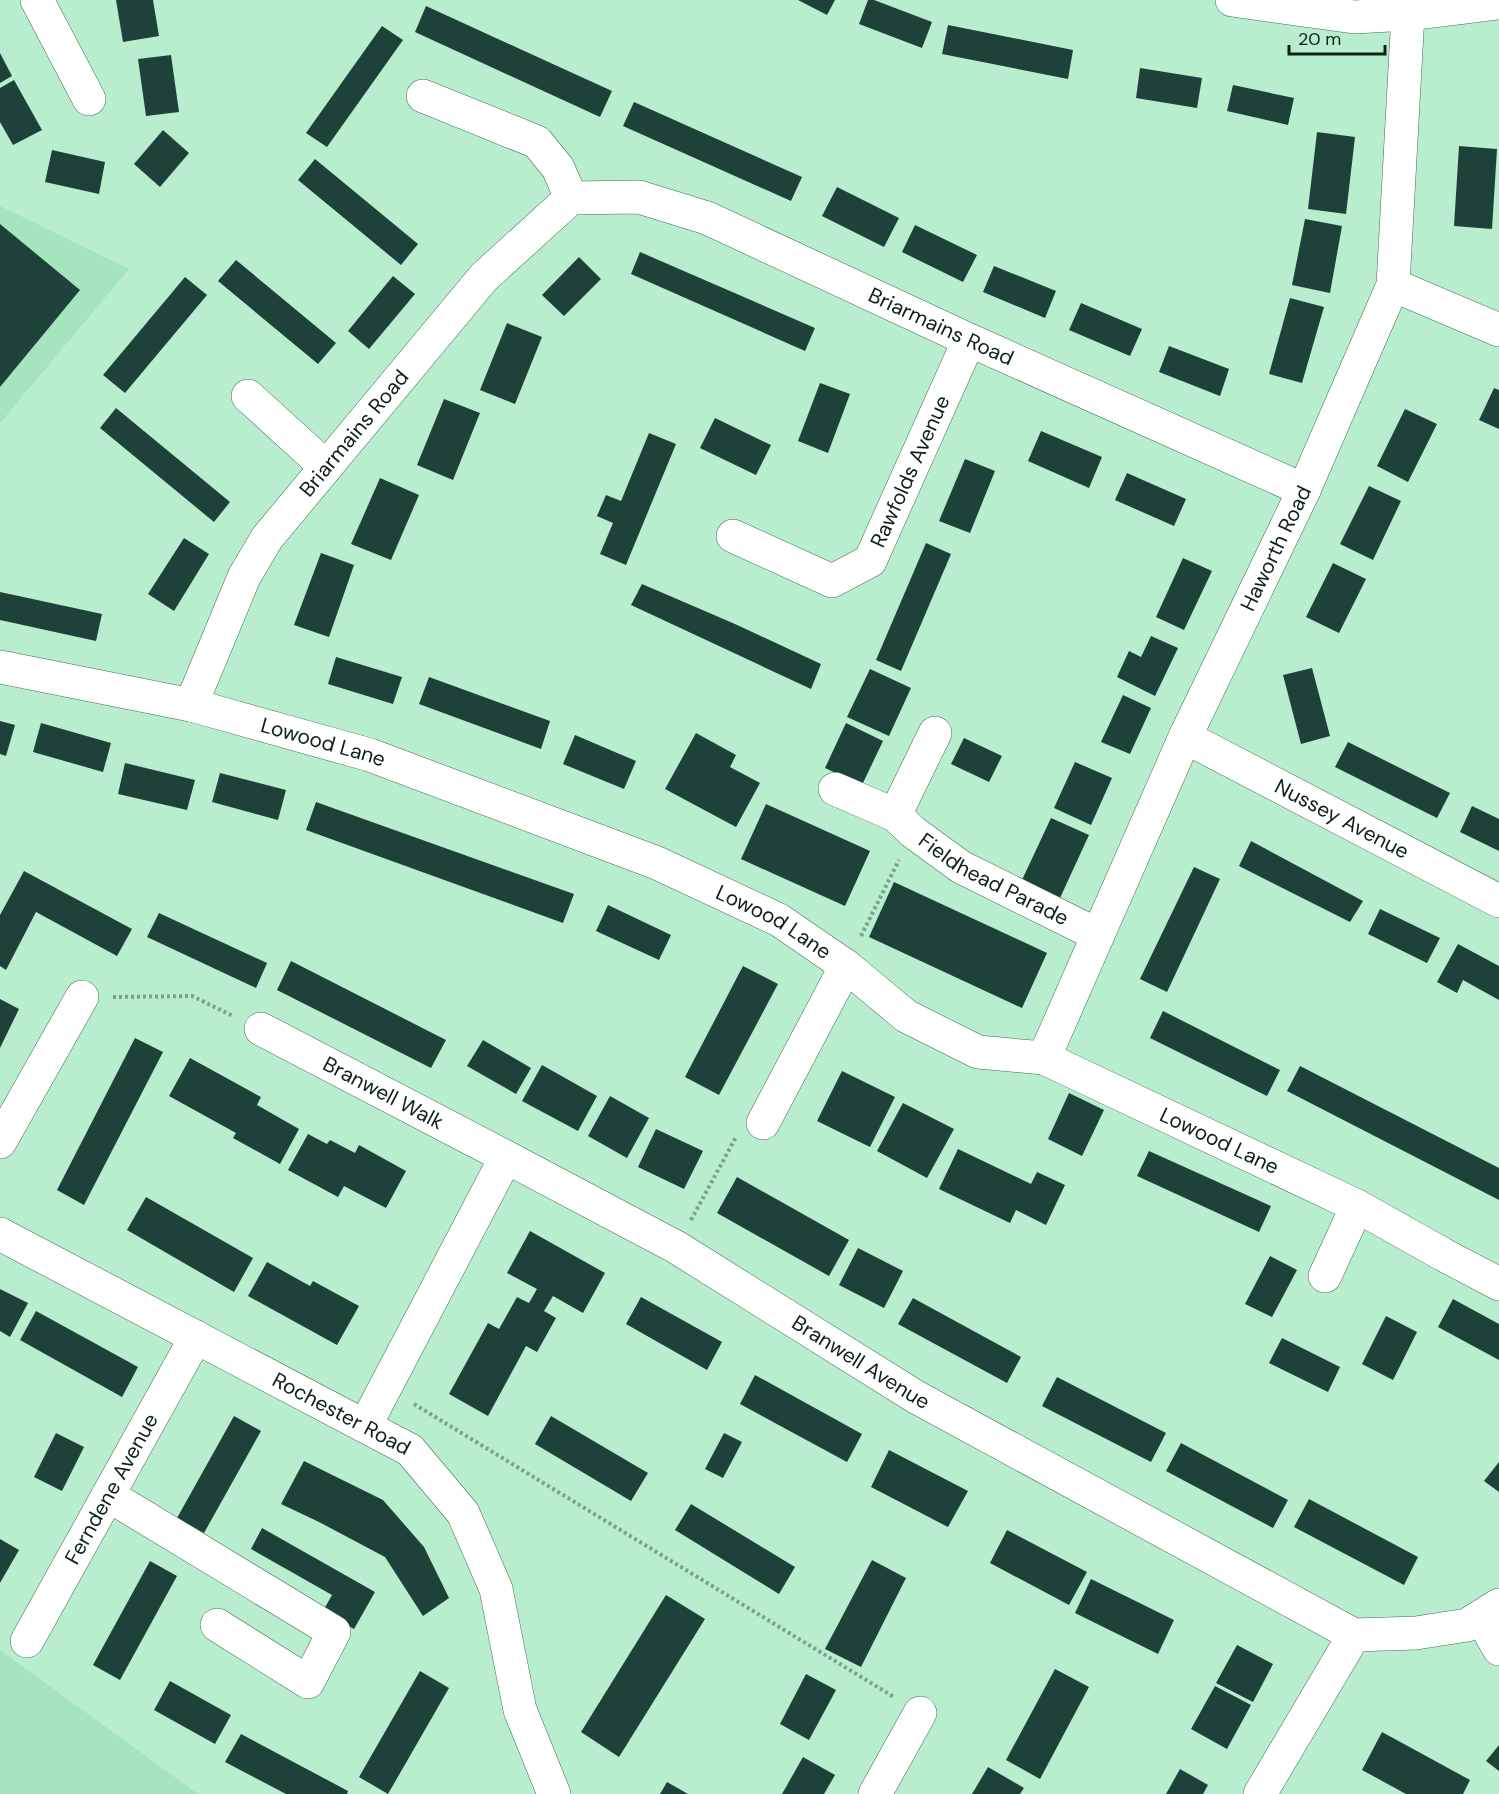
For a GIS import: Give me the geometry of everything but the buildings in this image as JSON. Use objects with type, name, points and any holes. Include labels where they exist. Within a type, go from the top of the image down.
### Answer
[{"type":"street","points":[[38,0],[89,99]]},
{"type":"street","points":[[1232,0],[1354,17],[1408,14],[1499,3]]},
{"type":"street","name":"Haworth Road","points":[[1044,1058],[1185,737],[1304,490],[1393,285],[1408,14]]},
{"type":"street","points":[[423,96],[537,142],[558,168],[571,198]]},
{"type":"street","name":"Briarmains Road","points":[[190,705],[244,577],[267,538],[484,277],[571,198],[639,197],[707,218],[969,340],[1304,490]]},
{"type":"street","points":[[1393,285],[1499,330]]},
{"type":"street","name":"Rawfolds Avenue","points":[[733,536],[832,581],[870,561],[969,340]]},
{"type":"street","points":[[248,396],[326,467]]},
{"type":"street","name":"Lowood Lane","points":[[0,667],[190,705],[370,755],[657,863],[779,920],[846,966],[906,1016],[978,1052],[1044,1058],[1357,1206],[1499,1284]]},
{"type":"street","points":[[904,824],[935,734]]},
{"type":"street","name":"Nussey Avenue","points":[[1185,737],[1499,901]]},
{"type":"street","name":"Fieldhead Parade","points":[[835,789],[904,824],[961,867],[1098,935]]},
{"type":"street","points":[[763,1123],[846,966]]},
{"type":"street","points":[[0,1142],[82,997]]},
{"type":"street","name":"Branwell Walk","points":[[261,1029],[506,1157]]},
{"type":"street","points":[[365,1426],[506,1157]]},
{"type":"street","name":"Branwell Avenue","points":[[506,1157],[676,1247],[916,1397],[1354,1635]]},
{"type":"street","points":[[1325,1276],[1357,1206]]},
{"type":"street","name":"Rochester Road","points":[[0,1234],[410,1450],[463,1513],[496,1589],[520,1710],[548,1792]]},
{"type":"street","name":"Ferndene Avenue","points":[[27,1641],[196,1337]]},
{"type":"street","points":[[108,1495],[334,1632],[308,1682],[217,1625]]},
{"type":"street","points":[[1260,1794],[1354,1635],[1416,1633],[1467,1625],[1490,1611],[1499,1649]]},
{"type":"street","points":[[876,1794],[920,1713]]},
{"type":"path","points":[[846,966],[904,824]]},
{"type":"path","points":[[82,997],[192,996],[261,1029]]},
{"type":"path","points":[[676,1247],[737,1134],[763,1123]]},
{"type":"path","points":[[386,1387],[920,1713]]},
{"type":"shaded area","points":[[0,206],[129,269],[0,423]]},
{"type":"shaded area","points":[[0,1650],[198,1794],[0,1794]]}]
